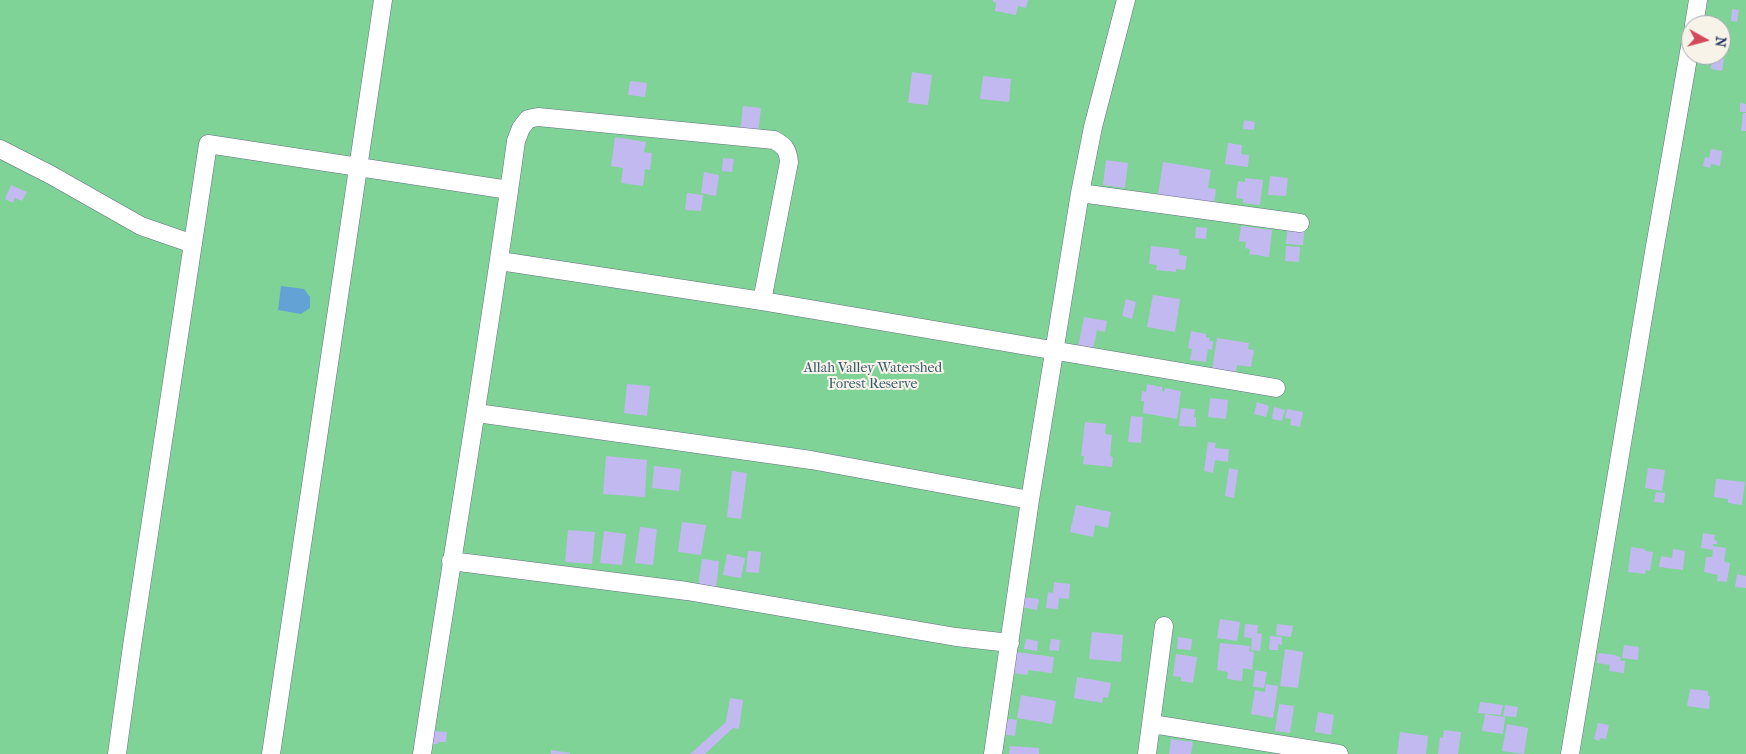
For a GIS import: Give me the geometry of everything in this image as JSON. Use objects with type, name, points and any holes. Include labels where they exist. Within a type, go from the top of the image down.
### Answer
[{"type":"street","points":[[271,754],[383,0]]},
{"type":"street","points":[[993,754],[1030,500],[1080,193],[1104,84],[1126,0]]},
{"type":"street","points":[[1696,15],[1698,0]]},
{"type":"street","points":[[1570,754],[1687,65]]},
{"type":"street","points":[[422,754],[451,561],[477,413],[516,141],[521,128],[528,119],[538,118],[774,140],[783,144],[788,152],[789,162],[762,301]]},
{"type":"street","points":[[117,754],[208,144],[509,190]]},
{"type":"street","points":[[0,149],[51,175],[141,226],[193,244]]},
{"type":"street","points":[[1080,193],[1300,223]]},
{"type":"street","points":[[500,261],[762,301],[1276,388]]},
{"type":"street","points":[[477,413],[811,460],[1030,500]]},
{"type":"street","points":[[451,561],[687,591],[956,637],[1010,643]]},
{"type":"street","points":[[1147,754],[1164,626]]},
{"type":"street","points":[[1152,724],[1339,754]]},
{"type":"green space","name":"Allah Valley Watershed Forest Reserve","points":[[0,0],[1746,0],[1746,754],[0,754]]},
{"type":"water","points":[[281,286],[304,289],[310,297],[310,308],[301,314],[278,310]]},
{"type":"building","points":[[993,0],[1028,0],[1026,8],[1018,6],[1016,15],[995,11],[996,2],[993,2]]},
{"type":"building","points":[[1732,9],[1739,10],[1737,22],[1731,21]]},
{"type":"building","points":[[1711,65],[1723,65],[1722,71],[1711,69]]},
{"type":"building","points":[[912,72],[932,75],[928,105],[908,103]]},
{"type":"building","points":[[983,76],[1011,79],[1009,102],[980,99]]},
{"type":"building","points":[[630,81],[647,83],[645,97],[628,95]]},
{"type":"building","points":[[1740,103],[1746,104],[1746,112],[1740,112]]},
{"type":"building","points":[[743,106],[761,108],[758,134],[740,132]]},
{"type":"building","points":[[1743,113],[1746,113],[1746,131],[1741,131]]},
{"type":"building","points":[[1244,120],[1255,122],[1254,130],[1243,129]]},
{"type":"building","points":[[615,137],[646,142],[644,152],[652,153],[650,170],[645,169],[643,186],[621,183],[623,168],[611,166]]},
{"type":"building","points":[[1228,143],[1242,145],[1241,154],[1249,155],[1248,167],[1225,164]]},
{"type":"building","points":[[1711,149],[1722,151],[1720,166],[1711,164],[1710,168],[1703,166],[1705,157],[1709,158]]},
{"type":"building","points":[[723,158],[734,159],[732,172],[722,171]]},
{"type":"building","points":[[1106,160],[1128,163],[1125,188],[1103,185]]},
{"type":"building","points":[[1163,162],[1211,170],[1208,188],[1216,189],[1214,204],[1158,195]]},
{"type":"building","points":[[704,172],[719,175],[716,196],[701,193]]},
{"type":"building","points":[[1270,176],[1288,178],[1286,196],[1268,195]]},
{"type":"building","points":[[1245,178],[1263,180],[1260,205],[1243,203],[1243,199],[1236,198],[1238,181],[1245,182]]},
{"type":"building","points":[[11,185],[27,192],[22,201],[15,198],[13,203],[5,199]]},
{"type":"building","points":[[687,193],[703,195],[701,211],[685,210]]},
{"type":"building","points":[[1288,224],[1305,226],[1303,245],[1286,244]]},
{"type":"building","points":[[1241,226],[1272,230],[1269,257],[1249,254],[1250,249],[1245,248],[1246,242],[1239,241]]},
{"type":"building","points":[[1196,227],[1207,228],[1206,239],[1195,238]]},
{"type":"building","points":[[1151,246],[1179,249],[1179,255],[1187,256],[1185,270],[1176,269],[1176,272],[1156,270],[1157,265],[1149,264]]},
{"type":"building","points":[[1286,246],[1300,247],[1299,262],[1285,261]]},
{"type":"building","points":[[1153,295],[1180,299],[1175,332],[1147,327]]},
{"type":"building","points":[[1126,299],[1136,302],[1132,319],[1122,316]]},
{"type":"building","points":[[1084,317],[1107,321],[1105,332],[1097,330],[1093,350],[1078,347]]},
{"type":"building","points":[[1191,331],[1206,334],[1206,337],[1210,338],[1209,341],[1213,341],[1212,350],[1208,349],[1206,362],[1190,360],[1192,349],[1188,348]]},
{"type":"building","points":[[1217,338],[1249,343],[1248,349],[1254,350],[1251,367],[1237,365],[1236,372],[1212,369]]},
{"type":"building","points":[[627,384],[650,386],[647,416],[624,413]]},
{"type":"building","points":[[1147,384],[1162,387],[1164,392],[1165,388],[1181,391],[1177,419],[1143,413],[1144,401],[1141,401],[1142,391],[1146,392]]},
{"type":"building","points":[[1210,398],[1228,400],[1226,419],[1208,417]]},
{"type":"building","points":[[1257,402],[1269,406],[1266,417],[1254,414]]},
{"type":"building","points":[[1274,407],[1285,410],[1282,421],[1272,419]]},
{"type":"building","points":[[1181,408],[1195,409],[1196,427],[1179,426]]},
{"type":"building","points":[[1287,409],[1303,412],[1300,427],[1290,425],[1291,419],[1285,418]]},
{"type":"building","points":[[1131,416],[1143,417],[1141,443],[1128,442]]},
{"type":"building","points":[[1085,422],[1106,424],[1105,434],[1112,435],[1110,456],[1113,457],[1112,467],[1083,464],[1084,456],[1081,456]]},
{"type":"building","points":[[1208,442],[1216,443],[1215,448],[1229,449],[1228,462],[1215,460],[1213,473],[1204,471]]},
{"type":"building","points":[[606,456],[647,460],[645,497],[603,494]]},
{"type":"building","points":[[654,466],[681,469],[679,491],[652,488]]},
{"type":"building","points":[[1229,468],[1238,470],[1234,498],[1225,496]]},
{"type":"building","points":[[1648,468],[1665,470],[1662,491],[1645,488]]},
{"type":"building","points":[[732,471],[747,473],[741,519],[727,517]]},
{"type":"building","points":[[1716,479],[1745,482],[1742,505],[1728,503],[1728,499],[1714,497]]},
{"type":"building","points":[[1656,492],[1665,493],[1664,503],[1654,502]]},
{"type":"building","points":[[1076,505],[1111,512],[1108,528],[1095,525],[1093,537],[1070,532]]},
{"type":"building","points":[[682,522],[706,525],[701,555],[678,552]]},
{"type":"building","points":[[640,527],[657,529],[653,565],[635,563]]},
{"type":"building","points":[[568,530],[595,532],[592,564],[565,562]]},
{"type":"building","points":[[604,531],[626,534],[622,565],[600,563]]},
{"type":"building","points":[[1703,533],[1715,535],[1714,540],[1717,541],[1717,544],[1713,544],[1713,546],[1726,548],[1724,562],[1730,563],[1727,582],[1717,581],[1718,575],[1704,572],[1706,557],[1712,557],[1713,550],[1701,548]]},
{"type":"building","points":[[1631,547],[1653,552],[1650,571],[1646,570],[1645,574],[1628,572]]},
{"type":"building","points":[[1673,549],[1685,551],[1683,570],[1659,567],[1661,556],[1672,558]]},
{"type":"building","points":[[748,551],[761,552],[759,573],[746,572]]},
{"type":"building","points":[[727,554],[745,558],[741,578],[723,575]]},
{"type":"building","points":[[702,559],[719,561],[716,589],[698,587]]},
{"type":"building","points":[[1737,574],[1746,576],[1746,588],[1735,587]]},
{"type":"building","points":[[1054,582],[1070,584],[1069,599],[1059,598],[1058,609],[1046,608],[1048,592],[1053,593]]},
{"type":"building","points":[[1023,597],[1039,599],[1037,610],[1022,607]]},
{"type":"building","points":[[1220,619],[1240,622],[1237,641],[1217,638]]},
{"type":"building","points":[[1245,624],[1258,625],[1257,633],[1262,634],[1260,651],[1251,650],[1252,638],[1244,637]]},
{"type":"building","points":[[1277,624],[1293,626],[1291,637],[1276,635]]},
{"type":"building","points":[[1092,632],[1123,635],[1121,662],[1089,659]]},
{"type":"building","points":[[1270,636],[1282,637],[1282,645],[1278,644],[1278,650],[1269,650]]},
{"type":"building","points":[[1178,637],[1192,639],[1191,650],[1177,649]]},
{"type":"building","points":[[1026,639],[1038,641],[1037,651],[1024,649]]},
{"type":"building","points":[[1051,639],[1060,640],[1059,651],[1049,650]]},
{"type":"building","points":[[1220,643],[1250,646],[1249,651],[1254,652],[1252,670],[1243,668],[1242,681],[1227,679],[1228,672],[1217,670]]},
{"type":"building","points":[[1624,645],[1639,647],[1638,660],[1622,658]]},
{"type":"building","points":[[1285,649],[1303,652],[1298,688],[1280,686]]},
{"type":"building","points":[[1016,652],[1054,657],[1052,673],[1028,670],[1028,675],[1013,673]]},
{"type":"building","points":[[1598,653],[1621,657],[1620,661],[1625,661],[1624,673],[1609,671],[1610,665],[1597,663]]},
{"type":"building","points":[[1176,654],[1197,657],[1193,683],[1181,681],[1181,677],[1173,676]]},
{"type":"building","points":[[1255,670],[1267,672],[1264,688],[1253,687]]},
{"type":"building","points":[[1077,677],[1111,683],[1108,698],[1103,697],[1102,703],[1074,698]]},
{"type":"building","points":[[1266,684],[1278,686],[1273,718],[1251,714],[1255,690],[1265,692]]},
{"type":"building","points":[[1690,689],[1708,691],[1708,696],[1710,696],[1709,709],[1687,706]]},
{"type":"building","points":[[1021,695],[1056,701],[1052,724],[1017,718]]},
{"type":"building","points":[[730,698],[743,700],[739,729],[733,728],[705,754],[690,754],[726,722]]},
{"type":"building","points":[[1480,702],[1503,705],[1501,715],[1478,713]]},
{"type":"building","points":[[1279,704],[1294,706],[1290,733],[1275,731]]},
{"type":"building","points":[[1505,705],[1518,707],[1516,717],[1503,716]]},
{"type":"building","points":[[1318,712],[1334,715],[1331,735],[1315,732]]},
{"type":"building","points":[[1485,714],[1505,717],[1503,734],[1482,731]]},
{"type":"building","points":[[999,718],[1017,720],[1015,736],[997,734]]},
{"type":"building","points":[[1598,723],[1609,725],[1606,739],[1600,738],[1599,741],[1594,739]]},
{"type":"building","points":[[1507,724],[1528,728],[1524,754],[1502,751]]},
{"type":"building","points":[[1444,730],[1461,732],[1458,754],[1438,754],[1440,737],[1443,738]]},
{"type":"building","points":[[432,731],[447,732],[446,742],[431,744]]},
{"type":"building","points":[[1400,732],[1428,736],[1426,754],[1397,754]]},
{"type":"building","points":[[1171,739],[1193,742],[1191,754],[1169,754]]},
{"type":"building","points":[[1010,746],[1039,748],[1039,754],[1009,754]]},
{"type":"building","points":[[551,750],[570,753],[570,754],[551,754]]}]
